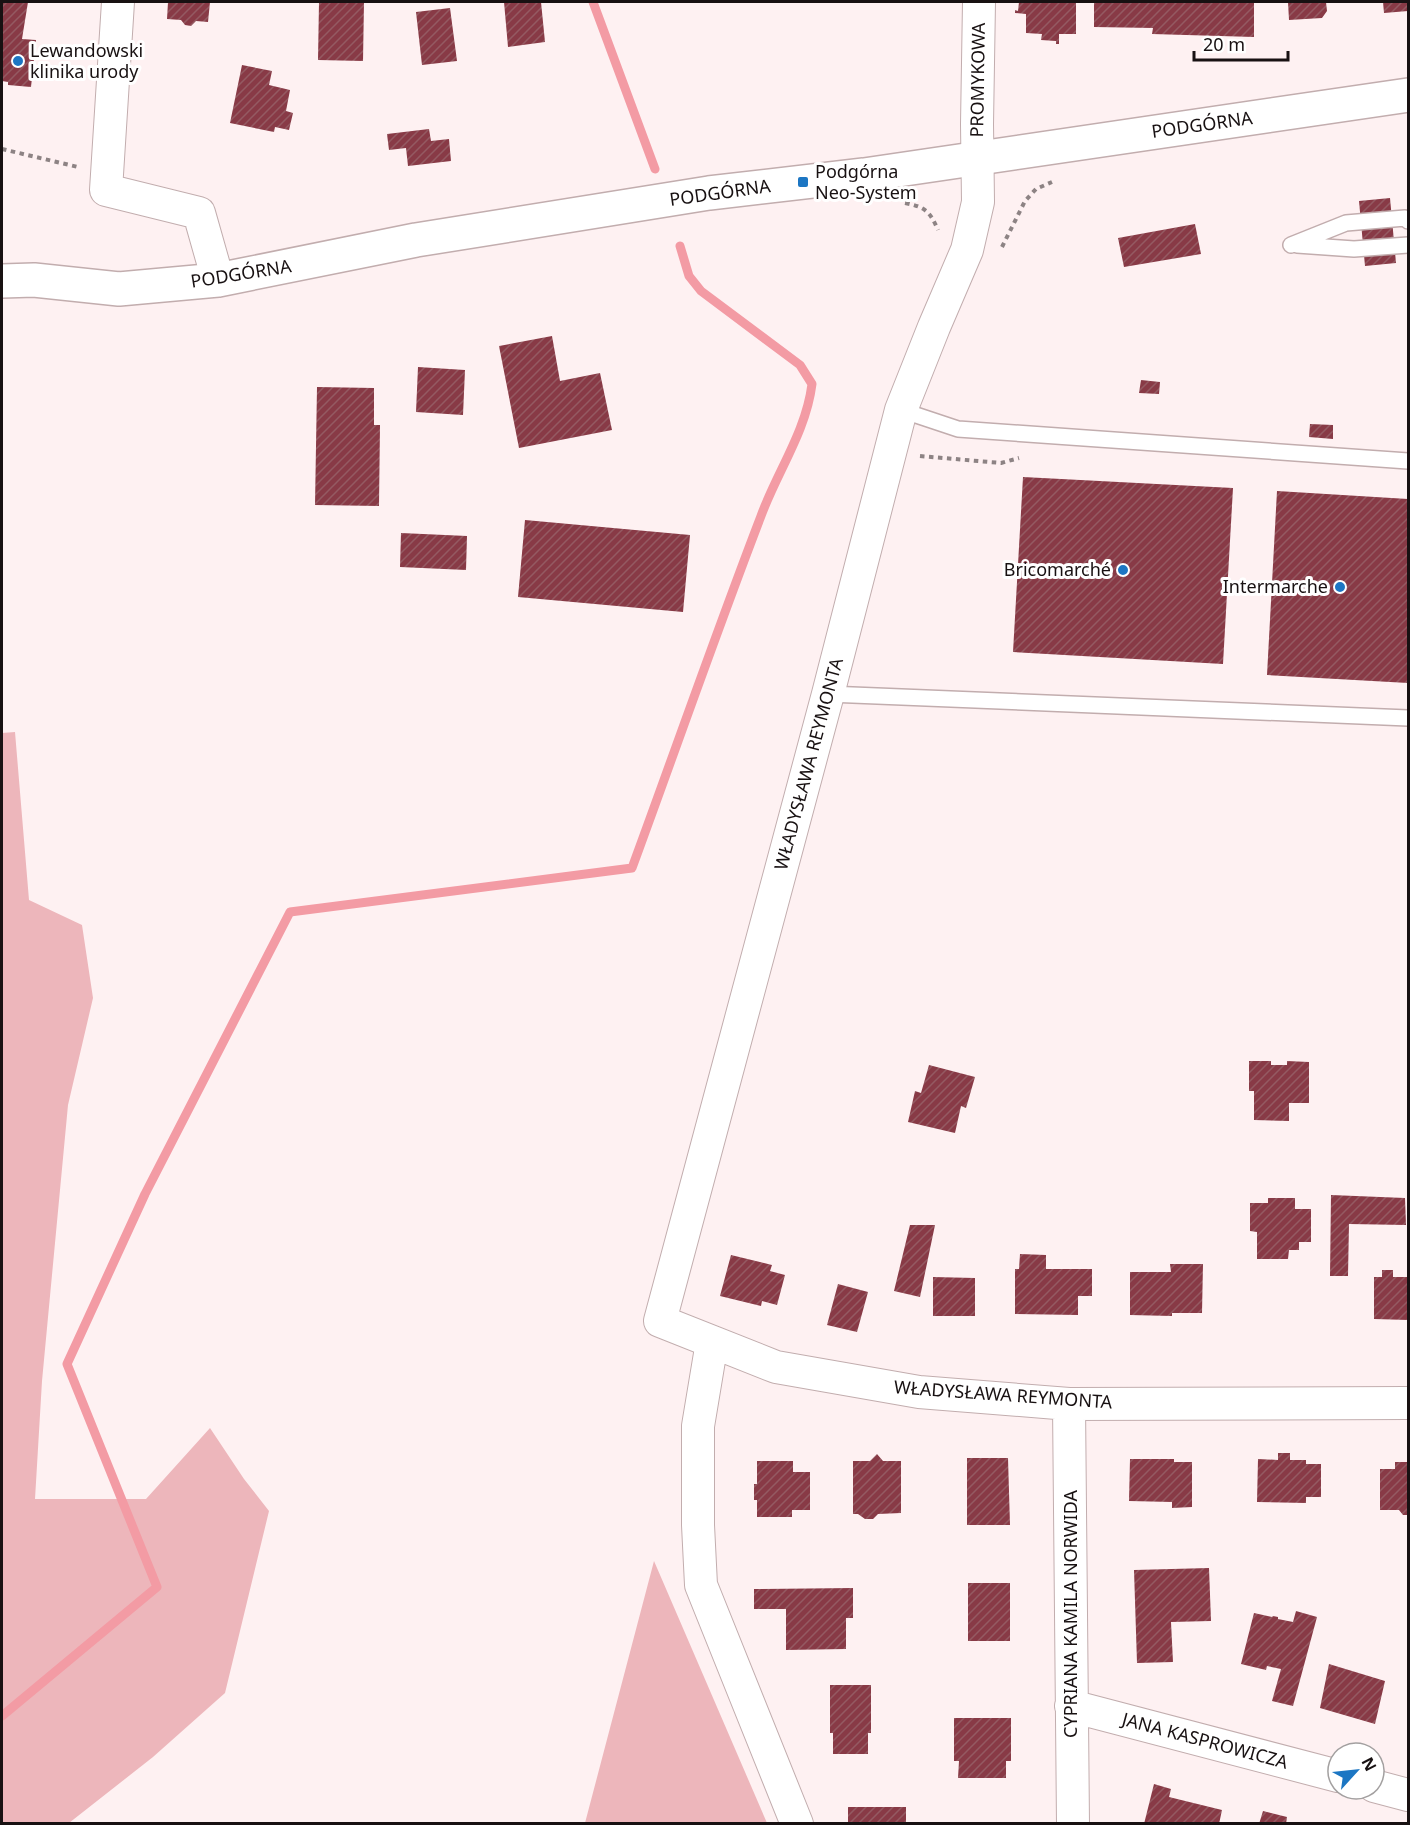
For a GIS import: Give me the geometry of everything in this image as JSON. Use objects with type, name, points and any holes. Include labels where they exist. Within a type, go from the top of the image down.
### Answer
[{"type":"main road","name":"PODGÓRNA","points":[[2,281],[34,280],[119,289],[218,280],[416,240],[709,193],[864,175],[1408,95]]},
{"type":"main road","name":"PODGÓRNA","points":[[2,270],[34,280]]},
{"type":"street","points":[[118,2],[106,190],[199,213],[218,280]]},
{"type":"street","name":"PROMYKOWA","points":[[978,159],[979,2]]},
{"type":"street","name":"WŁADYSŁAWA REYMONTA","points":[[978,159],[978,202],[968,250],[901,410],[828,694],[660,1321],[776,1367],[919,1392],[1069,1404],[1408,1403]]},
{"type":"street","points":[[712,1342],[698,1426],[698,1525],[701,1585],[797,1824]]},
{"type":"street","name":"CYPRIANA KAMILA NORWIDA","points":[[1069,1404],[1073,1824]]},
{"type":"street","name":"JANA KASPROWICZA","points":[[1071,1706],[1326,1773]]},
{"type":"street","points":[[1386,1789],[1408,1795]]},
{"type":"lane","points":[[1408,221],[1405,218],[1346,223],[1291,245],[1354,249],[1408,245]]},
{"type":"lane","points":[[901,410],[958,429],[1408,461]]},
{"type":"lane","points":[[828,694],[1408,718]]},
{"type":"path","points":[[2,149],[108,173]]},
{"type":"path","points":[[1002,247],[1025,201],[1036,189],[1062,180]]},
{"type":"shaded area","points":[[15,732],[29,900],[82,925],[93,998],[68,1105],[42,1381],[35,1499],[146,1499],[210,1428],[244,1479],[269,1511],[225,1693],[153,1757],[69,1823],[2,1823],[2,733]]},
{"type":"shaded area","points":[[654,1561],[767,1823],[585,1823]]},
{"type":"building","name":"Lewandowski klinika urody","points":[[2,2],[28,2],[22,39],[36,40],[31,87],[8,85],[8,82],[2,81]]},
{"type":"building","points":[[168,2],[210,2],[208,22],[196,21],[191,26],[185,25],[181,20],[167,19]]},
{"type":"building","points":[[319,2],[364,2],[363,61],[318,60]]},
{"type":"building","points":[[504,2],[541,2],[545,42],[508,47]]},
{"type":"building","points":[[1019,2],[1076,2],[1076,34],[1059,34],[1059,44],[1056,44],[1056,41],[1041,40],[1042,34],[1026,33],[1026,14],[1015,13],[1015,10],[1018,11]]},
{"type":"building","points":[[1094,2],[1254,2],[1254,37],[1152,34],[1153,28],[1094,27]]},
{"type":"building","points":[[1288,2],[1326,2],[1327,11],[1322,18],[1289,20]]},
{"type":"building","points":[[1383,2],[1408,2],[1408,11],[1384,13]]},
{"type":"building","points":[[450,8],[457,61],[422,65],[416,12]]},
{"type":"building","points":[[242,65],[272,71],[269,85],[290,90],[286,111],[293,113],[289,130],[275,127],[274,132],[230,123]]},
{"type":"building","points":[[429,129],[431,141],[449,139],[451,161],[408,166],[406,148],[389,150],[387,134]]},
{"type":"building","points":[[1390,198],[1396,263],[1365,266],[1359,201]]},
{"type":"building","points":[[1195,224],[1201,254],[1124,267],[1118,238]]},
{"type":"building","points":[[552,336],[560,381],[600,373],[612,430],[519,448],[499,346]]},
{"type":"building","points":[[418,367],[465,370],[463,415],[416,412]]},
{"type":"building","points":[[1141,380],[1160,382],[1159,394],[1139,393]]},
{"type":"building","points":[[317,387],[374,388],[374,425],[380,425],[379,506],[315,505]]},
{"type":"building","points":[[1310,424],[1333,425],[1333,439],[1309,437]]},
{"type":"building","name":"Bricomarché","points":[[1023,477],[1233,488],[1223,664],[1013,652]]},
{"type":"building","name":"Intermarche","points":[[1277,491],[1408,499],[1408,683],[1267,675]]},
{"type":"building","points":[[525,520],[690,535],[683,612],[518,597]]},
{"type":"building","points":[[401,533],[467,536],[466,570],[400,567]]},
{"type":"building","points":[[1249,1061],[1271,1061],[1271,1065],[1287,1065],[1287,1061],[1309,1062],[1309,1103],[1289,1103],[1289,1121],[1254,1120],[1254,1091],[1249,1091]]},
{"type":"building","points":[[929,1065],[975,1077],[966,1108],[961,1106],[955,1133],[908,1122],[915,1091],[921,1093]]},
{"type":"building","points":[[1331,1195],[1405,1198],[1406,1225],[1349,1224],[1348,1276],[1330,1276]]},
{"type":"building","points":[[1268,1198],[1295,1198],[1295,1209],[1311,1209],[1311,1242],[1299,1242],[1299,1250],[1289,1250],[1288,1259],[1257,1259],[1257,1232],[1250,1231],[1250,1203],[1268,1203]]},
{"type":"building","points":[[910,1225],[935,1225],[920,1297],[894,1291]]},
{"type":"building","points":[[1020,1254],[1046,1255],[1046,1269],[1092,1269],[1092,1296],[1078,1296],[1078,1315],[1015,1314],[1015,1269],[1019,1269]]},
{"type":"building","points":[[731,1255],[772,1265],[770,1271],[785,1275],[777,1305],[762,1301],[761,1306],[720,1296]]},
{"type":"building","points":[[1170,1264],[1203,1264],[1202,1313],[1172,1313],[1172,1316],[1130,1315],[1130,1272],[1171,1272]]},
{"type":"building","points":[[1382,1270],[1393,1270],[1393,1277],[1408,1277],[1408,1320],[1374,1319],[1374,1277],[1382,1277]]},
{"type":"building","points":[[933,1277],[975,1278],[975,1316],[933,1316]]},
{"type":"building","points":[[838,1284],[868,1292],[857,1332],[827,1325]]},
{"type":"building","points":[[1278,1453],[1290,1453],[1290,1460],[1306,1460],[1306,1464],[1321,1464],[1321,1497],[1306,1497],[1306,1503],[1257,1502],[1258,1459],[1278,1460]]},
{"type":"building","points":[[877,1454],[883,1461],[901,1461],[901,1513],[878,1514],[873,1519],[865,1519],[858,1514],[853,1514],[853,1461],[870,1461]]},
{"type":"building","points":[[967,1458],[1008,1458],[1010,1525],[967,1525]]},
{"type":"building","points":[[1130,1459],[1174,1459],[1174,1462],[1192,1462],[1192,1507],[1172,1508],[1172,1502],[1129,1501]]},
{"type":"building","points":[[757,1461],[793,1461],[793,1472],[810,1472],[810,1510],[792,1510],[792,1517],[757,1517],[754,1484],[757,1484]]},
{"type":"building","points":[[1395,1462],[1408,1462],[1408,1515],[1403,1515],[1399,1510],[1380,1510],[1380,1469],[1395,1469]]},
{"type":"building","points":[[1209,1568],[1211,1621],[1171,1622],[1173,1662],[1137,1663],[1134,1570]]},
{"type":"building","points":[[968,1583],[1010,1583],[1010,1641],[968,1641]]},
{"type":"building","points":[[853,1588],[853,1618],[846,1618],[846,1649],[786,1650],[786,1609],[754,1609],[754,1589]]},
{"type":"building","points":[[1296,1611],[1317,1617],[1293,1706],[1272,1701],[1281,1669],[1267,1666],[1266,1670],[1241,1664],[1254,1613],[1293,1622]]},
{"type":"building","points":[[1329,1664],[1385,1681],[1375,1724],[1320,1708]]},
{"type":"building","points":[[830,1685],[871,1685],[871,1733],[868,1733],[868,1754],[833,1754],[833,1733],[830,1733]]},
{"type":"building","points":[[954,1718],[1011,1718],[1011,1761],[1006,1761],[1006,1778],[958,1778],[959,1761],[954,1761]]},
{"type":"building","points":[[1154,1784],[1171,1789],[1169,1797],[1222,1810],[1219,1824],[1144,1824]]},
{"type":"building","points":[[848,1807],[906,1807],[906,1824],[848,1824]]},
{"type":"building","points":[[1263,1811],[1287,1817],[1286,1824],[1259,1824]]},
{"type":"waterway","points":[[593,2],[655,169]]},
{"type":"waterway","points":[[2,1716],[157,1587],[67,1364],[145,1194],[290,912],[632,868],[761,516],[804,419],[812,384],[800,365],[701,291],[689,276],[680,246]]},
{"type":"place","name":"Lewandowski klinika urody","points":[[18,61]]},
{"type":"place","name":"Podgórna Neo-System","points":[[803,182]]},
{"type":"place","name":"Bricomarché","points":[[1123,570]]},
{"type":"place","name":"Intermarche","points":[[1340,587]]}]
